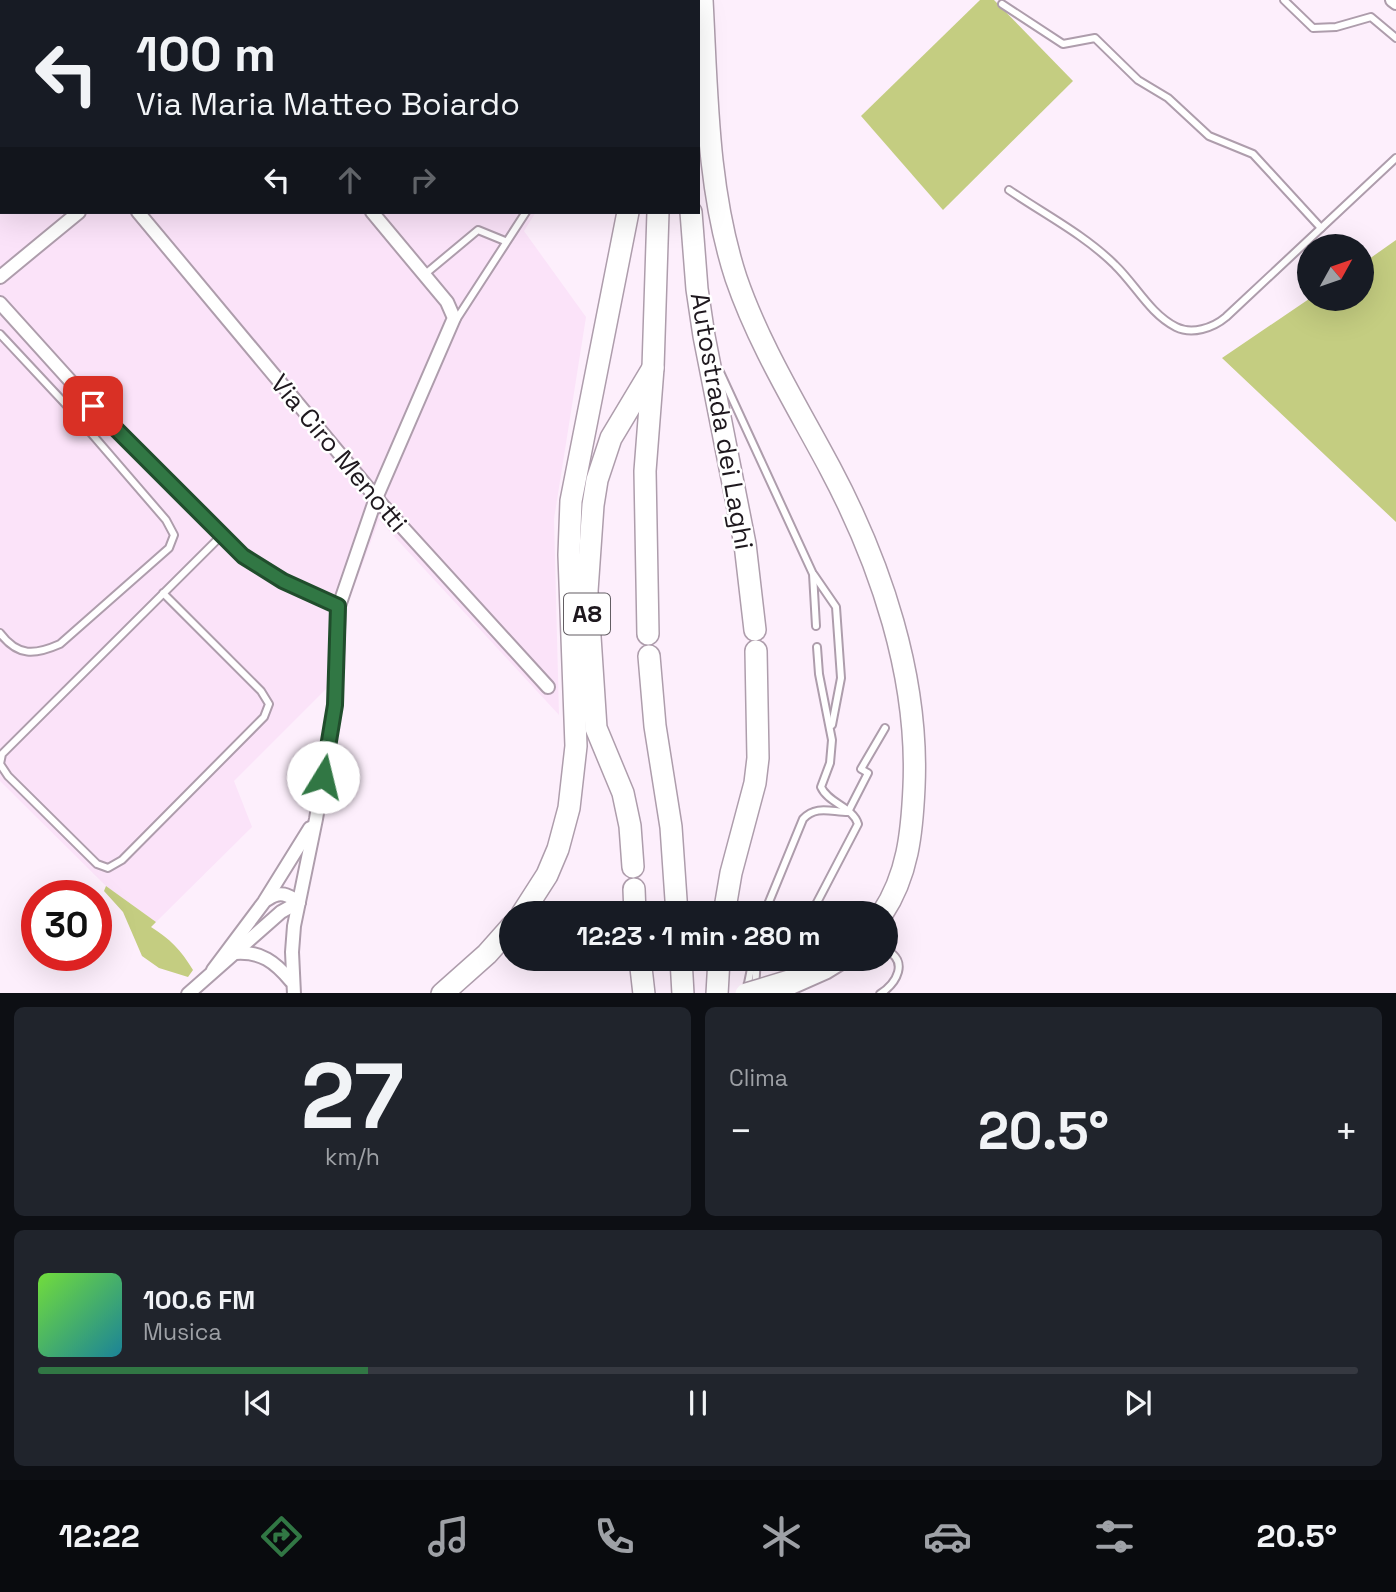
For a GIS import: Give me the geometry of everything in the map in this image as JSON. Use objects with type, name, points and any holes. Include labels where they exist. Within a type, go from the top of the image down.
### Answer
[{"type":"highway","points":[[702,0],[715,183],[737,278],[773,361],[848,502],[886,597],[898,642],[913,737],[914,804],[907,858],[889,901]]},
{"type":"highway","points":[[530,901],[547,875],[558,849],[569,808],[576,746],[569,555],[571,501],[628,214]]},
{"type":"highway","name":"Autostrada dei Laghi","points":[[659,214],[653,368],[645,471],[649,645],[655,726],[671,827],[676,901]]},
{"type":"highway","name":"Autostrada dei Laghi","points":[[691,214],[704,337],[745,544],[755,640],[758,758],[755,783],[726,901]]},
{"type":"highway","name":"A8","points":[[634,901],[630,826],[623,793],[596,728],[587,591],[597,480],[611,438],[653,368]]},
{"type":"highway","points":[[442,993],[499,941]]},
{"type":"highway","points":[[642,971],[645,993]]},
{"type":"highway","points":[[682,971],[683,993]]},
{"type":"highway","points":[[717,993],[718,971]]},
{"type":"highway","points":[[755,992],[799,978],[812,971]]},
{"type":"street","points":[[0,277],[77,214]]},
{"type":"street","name":"Via Ciro Menotti","points":[[140,214],[376,498],[548,687]]},
{"type":"street","points":[[293,987],[292,952],[299,902],[335,705],[338,606],[376,498],[454,318],[451,307],[374,214]]},
{"type":"street","points":[[0,303],[93,406],[243,556],[283,581],[338,606]]},
{"type":"street","points":[[213,970],[264,902],[316,819]]},
{"type":"street","points":[[264,902],[278,893],[287,894],[299,902]]},
{"type":"street","points":[[188,993],[281,912],[299,902]]},
{"type":"street","points":[[235,953],[246,952],[267,957],[275,963],[293,987]]},
{"type":"lane","points":[[1284,0],[1313,28],[1336,27],[1371,17],[1396,38]]},
{"type":"lane","points":[[1002,4],[1063,44],[1095,38],[1138,80],[1168,98],[1209,136],[1253,154],[1321,228]]},
{"type":"lane","points":[[1009,190],[1115,264],[1156,310],[1180,329],[1209,329],[1219,323],[1396,158]]},
{"type":"lane","points":[[453,325],[525,214]]},
{"type":"lane","points":[[424,275],[478,230],[505,241]]},
{"type":"lane","points":[[0,334],[72,411],[166,520],[174,535],[169,548],[60,644],[43,652],[26,653],[6,641],[0,633]]},
{"type":"lane","points":[[704,337],[813,574],[836,607],[841,678],[831,730],[830,763],[821,787],[824,794],[855,817],[857,828],[818,901]]},
{"type":"lane","points":[[163,593],[261,691],[269,704],[264,717],[122,860],[108,868],[97,864],[8,776],[1,764],[2,754],[163,593],[222,535]]},
{"type":"lane","points":[[813,574],[816,626]]},
{"type":"lane","points":[[817,647],[819,674],[831,730]]},
{"type":"lane","points":[[848,812],[868,774],[861,769],[885,728]]},
{"type":"lane","points":[[771,901],[799,826],[808,814],[818,810],[848,812]]},
{"type":"lane","points":[[880,993],[890,987],[899,975],[898,963]]},
{"type":"lane","points":[[755,971],[755,992]]},
{"type":"lane","points":[[785,993],[835,971]]},
{"type":"shaded area","points":[[0,214],[535,214],[524,231],[586,317],[554,519],[559,715],[379,520],[347,606],[346,669],[234,781],[252,827],[156,922],[112,890],[112,880],[100,880],[0,781]]},
{"type":"green space","points":[[980,0],[994,0],[1073,81],[943,210],[861,116]]},
{"type":"green space","points":[[1396,240],[1396,522],[1222,358],[1297,307],[1297,312],[1374,312],[1374,256]]},
{"type":"green space","points":[[112,890],[156,922],[151,927],[175,946],[193,970],[188,977],[159,968],[142,956],[123,912],[112,900]]},
{"type":"route","points":[[93,406],[243,556],[283,581],[338,606],[335,705],[323,777]]}]
